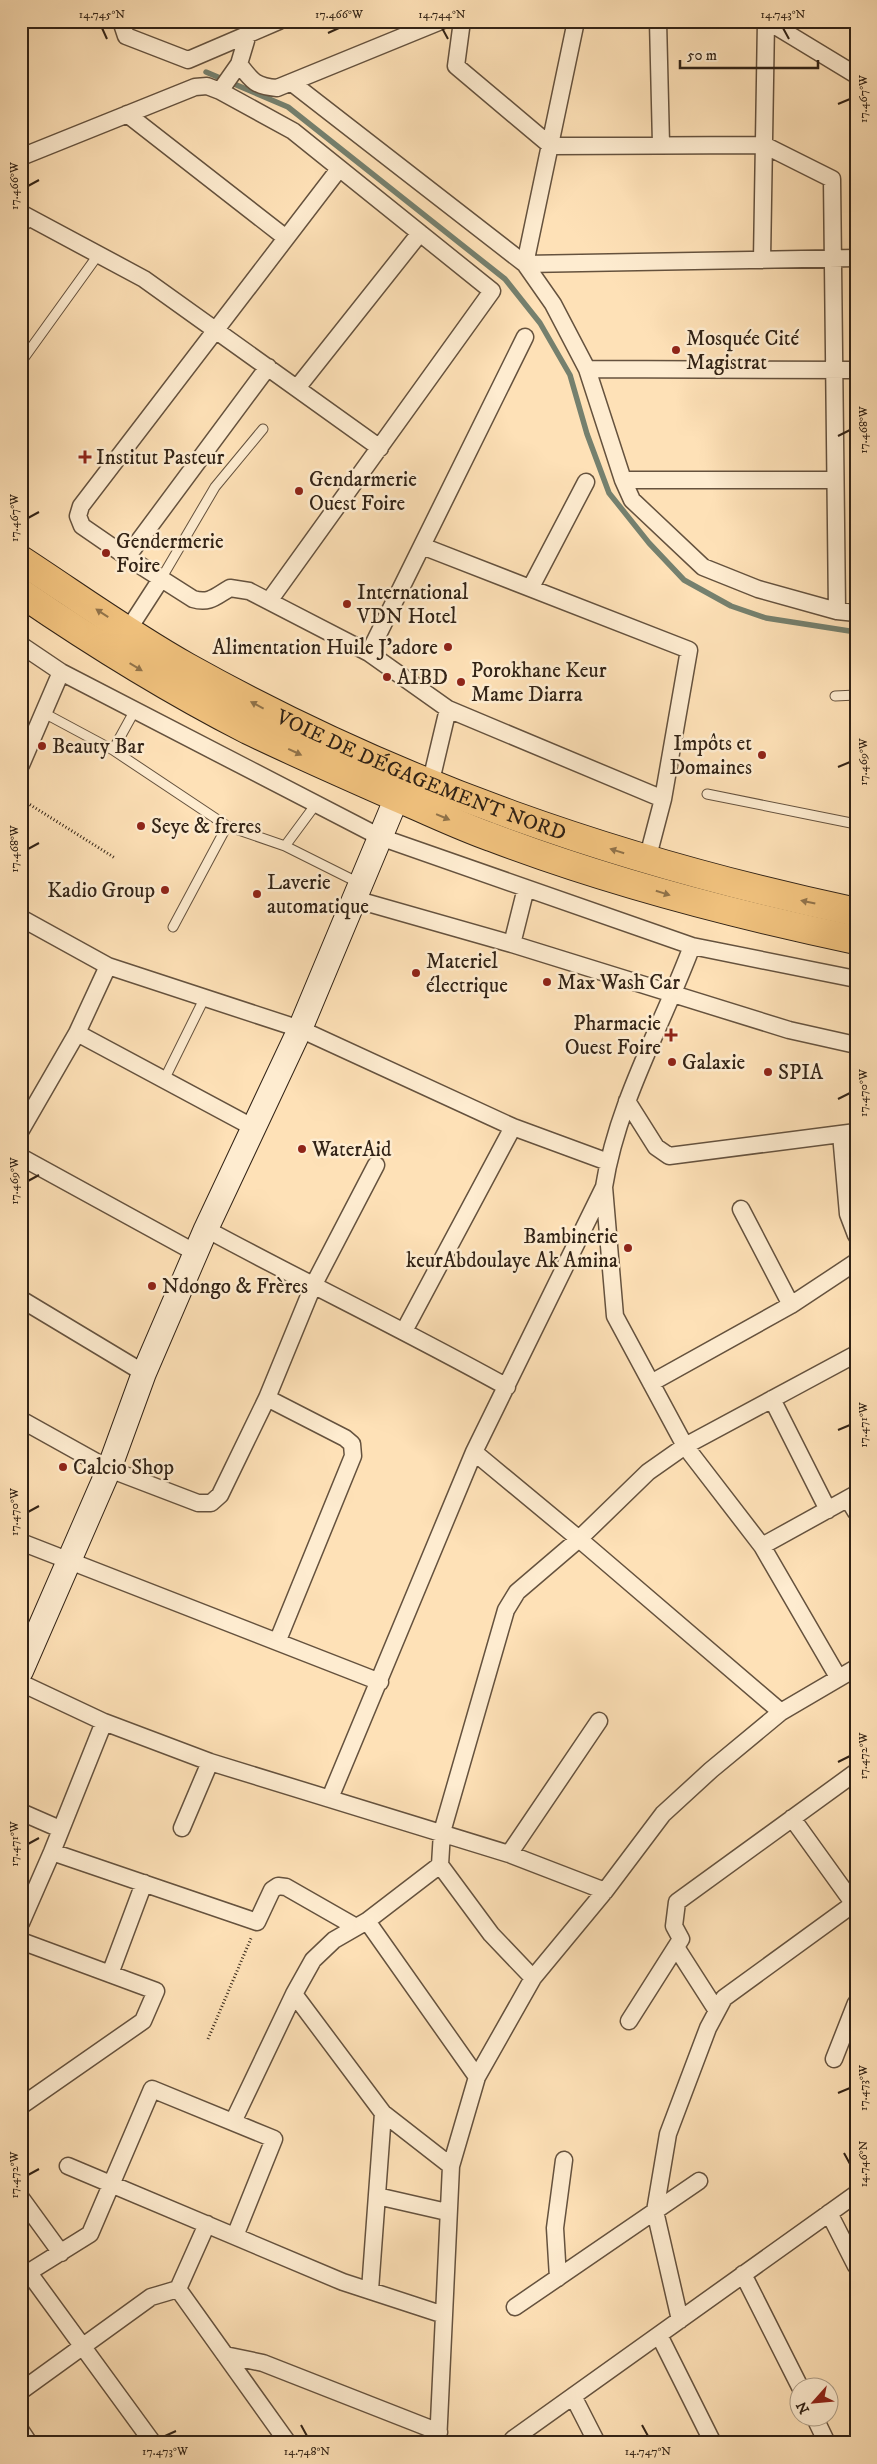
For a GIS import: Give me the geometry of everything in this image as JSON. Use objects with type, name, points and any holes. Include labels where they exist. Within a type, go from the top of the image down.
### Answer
[{"type":"highway","name":"VOIE DE DÉGAGEMENT NORD","points":[[21,560],[185,666],[264,708],[400,773],[574,838],[760,892],[856,912]]},
{"type":"highway","name":"VOIE DE DÉGAGEMENT NORD","points":[[21,593],[79,632],[154,678],[247,729],[489,837],[677,898],[780,924],[856,940]]},
{"type":"street","points":[[121,21],[126,36],[188,60],[279,21]]},
{"type":"street","points":[[235,68],[252,82],[264,87],[278,88],[441,21]]},
{"type":"street","points":[[462,21],[456,66],[551,146],[764,145],[832,179],[837,611]]},
{"type":"street","points":[[525,264],[576,21]]},
{"type":"street","points":[[658,21],[661,144]]},
{"type":"street","points":[[766,21],[856,75]]},
{"type":"street","points":[[762,260],[766,21]]},
{"type":"street","points":[[221,89],[235,68],[248,34]]},
{"type":"street","points":[[292,83],[525,264],[553,304],[587,369],[623,480],[632,500],[703,567],[758,589],[837,611],[856,613]]},
{"type":"street","points":[[21,157],[195,87],[207,86],[221,89],[293,131],[492,291],[269,602]]},
{"type":"street","points":[[127,114],[286,238]]},
{"type":"street","points":[[339,169],[215,328],[81,506],[78,516],[82,526],[193,599],[202,602],[212,600],[230,588],[239,588],[369,653],[448,709],[663,799]]},
{"type":"street","points":[[25,220],[144,279],[380,448]]},
{"type":"street","points":[[297,388],[420,233]]},
{"type":"street","points":[[525,264],[856,258]]},
{"type":"street","points":[[369,653],[525,337]]},
{"type":"street","points":[[127,557],[268,367]]},
{"type":"street","points":[[587,369],[856,370]]},
{"type":"street","points":[[623,480],[835,480]]},
{"type":"street","points":[[531,587],[586,482]]},
{"type":"street","points":[[422,546],[689,650],[663,799],[647,860]]},
{"type":"street","points":[[128,630],[161,579]]},
{"type":"street","points":[[21,645],[61,672],[380,837],[692,946],[856,979]]},
{"type":"street","points":[[21,765],[61,672]]},
{"type":"street","points":[[430,785],[448,709]]},
{"type":"street","points":[[21,1671],[109,1469],[144,1374],[206,1229],[300,1029],[396,797]]},
{"type":"street","points":[[512,944],[526,888]]},
{"type":"street","points":[[357,891],[512,944],[674,995],[789,1030],[856,1045]]},
{"type":"street","points":[[21,918],[108,966],[300,1029],[513,1127],[608,1162]]},
{"type":"street","points":[[692,946],[674,995],[627,1101],[608,1162],[604,1187],[615,1316],[685,1446],[762,1546],[838,1677]]},
{"type":"street","points":[[21,1130],[76,1033],[108,966]]},
{"type":"street","points":[[76,1033],[254,1128]]},
{"type":"street","points":[[627,1101],[656,1147],[668,1156],[848,1133],[848,1214],[856,1235]]},
{"type":"street","points":[[404,1330],[513,1127]]},
{"type":"street","points":[[21,1157],[196,1253]]},
{"type":"street","points":[[21,1420],[109,1469],[198,1503],[211,1503],[220,1495],[267,1398],[313,1286],[376,1165]]},
{"type":"street","points":[[330,1798],[380,1682],[474,1452],[604,1187]]},
{"type":"street","points":[[741,1209],[791,1305]]},
{"type":"street","points":[[206,1229],[313,1286],[404,1330],[507,1387]]},
{"type":"street","points":[[651,1383],[791,1305],[856,1262]]},
{"type":"street","points":[[21,1299],[144,1374]]},
{"type":"street","points":[[533,1978],[491,1934],[440,1865],[442,1832],[506,1610],[517,1592],[579,1539],[648,1472],[685,1446],[856,1354]]},
{"type":"street","points":[[267,1398],[345,1438],[352,1444],[353,1456],[278,1640]]},
{"type":"street","points":[[772,1399],[828,1510]]},
{"type":"street","points":[[474,1452],[781,1712]]},
{"type":"street","points":[[762,1546],[828,1510],[853,1502]]},
{"type":"street","points":[[21,1542],[278,1640],[380,1682]]},
{"type":"street","points":[[225,2355],[263,2363],[439,2437],[447,2212],[451,2166],[477,2077],[533,1978],[606,1891],[663,1814],[781,1712],[856,1668]]},
{"type":"street","points":[[21,1683],[104,1722],[210,1762],[510,1854],[606,1891]]},
{"type":"street","points":[[510,1854],[599,1721]]},
{"type":"street","points":[[21,1923],[52,1852],[104,1722]]},
{"type":"street","points":[[182,1828],[210,1762]]},
{"type":"street","points":[[628,2021],[681,1939],[674,1926],[677,1902],[856,1772]]},
{"type":"street","points":[[21,1812],[60,1829]]},
{"type":"street","points":[[680,2320],[655,2211],[668,2134],[708,2028],[724,1998],[855,1904],[792,1818]]},
{"type":"street","points":[[52,1852],[257,1922],[272,1890],[278,1886],[362,1924],[477,2077]]},
{"type":"street","points":[[233,2122],[294,1994],[313,1960],[334,1940],[362,1924],[440,1865]]},
{"type":"street","points":[[110,1974],[144,1884]]},
{"type":"street","points":[[21,1941],[156,1991],[143,2021],[21,2106]]},
{"type":"street","points":[[676,1947],[717,2011]]},
{"type":"street","points":[[294,1994],[383,2113],[451,2166]]},
{"type":"street","points":[[834,2059],[856,2003]]},
{"type":"street","points":[[153,2443],[83,2346],[25,2275],[90,2234],[152,2088],[274,2139],[235,2236]]},
{"type":"street","points":[[370,2290],[383,2113]]},
{"type":"street","points":[[558,2278],[555,2228],[564,2160]]},
{"type":"street","points":[[68,2166],[343,2282],[444,2316]]},
{"type":"street","points":[[516,2307],[698,2181]]},
{"type":"street","points":[[513,2439],[856,2194]]},
{"type":"street","points":[[377,2196],[447,2212]]},
{"type":"street","points":[[21,2198],[61,2253]]},
{"type":"street","points":[[829,2213],[856,2266]]},
{"type":"street","points":[[178,2289],[206,2224]]},
{"type":"street","points":[[743,2274],[794,2376]]},
{"type":"street","points":[[21,2390],[151,2297],[178,2289]]},
{"type":"street","points":[[178,2289],[288,2443]]},
{"type":"street","points":[[659,2335],[713,2443]]},
{"type":"street","points":[[573,2396],[597,2443]]},
{"type":"street","points":[[819,2426],[827,2443]]},
{"type":"street","points":[[21,2431],[30,2443]]},
{"type":"lane","points":[[21,362],[98,255]]},
{"type":"lane","points":[[161,579],[215,486],[263,429]]},
{"type":"lane","points":[[835,696],[856,694]]},
{"type":"lane","points":[[113,750],[135,710]]},
{"type":"lane","points":[[44,713],[113,750],[227,826],[285,846],[357,891]]},
{"type":"lane","points":[[707,794],[856,824]]},
{"type":"lane","points":[[285,846],[316,804]]},
{"type":"lane","points":[[173,927],[227,826]]},
{"type":"lane","points":[[164,1080],[204,999]]},
{"type":"path","points":[[21,799],[116,858]]},
{"type":"path","points":[[208,2039],[257,1922]]},
{"type":"waterway","points":[[206,72],[288,107],[505,279],[540,323],[570,375],[587,434],[609,493],[649,543],[684,580],[731,606],[766,618],[856,632]]},
{"type":"place","name":"Mosquée Cité Magistrat","points":[[676,350]]},
{"type":"place","name":"Institut Pasteur","points":[[85,457]]},
{"type":"place","name":"Gendarmerie Ouest Foire","points":[[299,491]]},
{"type":"place","name":"Gendermerie Foire","points":[[106,553]]},
{"type":"place","name":"International VDN Hotel","points":[[347,604]]},
{"type":"place","name":"Alimentation Huile J'adore","points":[[448,647]]},
{"type":"place","name":"AIBD","points":[[387,677]]},
{"type":"place","name":"Porokhane Keur Mame Diarra","points":[[461,682]]},
{"type":"place","name":"Beauty Bar","points":[[42,746]]},
{"type":"place","name":"Impôts et Domaines","points":[[762,755]]},
{"type":"place","name":"Seye & freres","points":[[141,826]]},
{"type":"place","name":"Kadio Group","points":[[165,890]]},
{"type":"place","name":"Laverie automatique","points":[[257,894]]},
{"type":"place","name":"Materiel électrique","points":[[416,973]]},
{"type":"place","name":"Max Wash Car","points":[[547,982]]},
{"type":"place","name":"Pharmacie Ouest Foire","points":[[671,1035]]},
{"type":"place","name":"Galaxie","points":[[672,1062]]},
{"type":"place","name":"SPIA","points":[[768,1072]]},
{"type":"place","name":"WaterAid","points":[[302,1149]]},
{"type":"place","name":"Bambinerie keurAbdoulaye Ak Amina","points":[[628,1248]]},
{"type":"place","name":"Ndongo & Frères","points":[[152,1286]]},
{"type":"place","name":"Calcio Shop","points":[[63,1467]]}]
